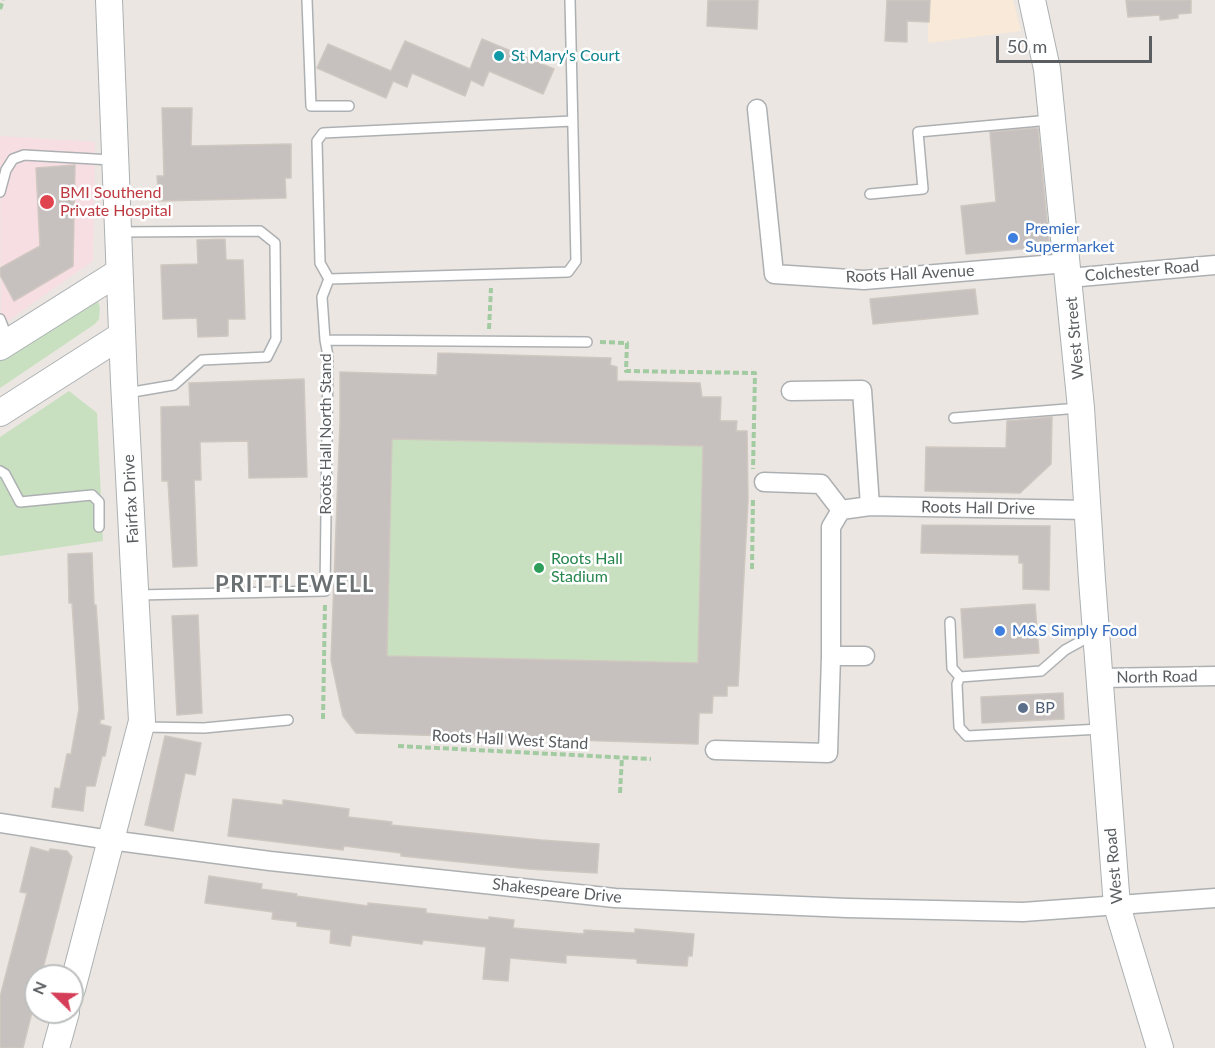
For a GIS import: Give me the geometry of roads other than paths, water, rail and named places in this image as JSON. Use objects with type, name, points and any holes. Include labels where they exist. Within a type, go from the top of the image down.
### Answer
[{"type":"street","name":"Fairfax Drive","points":[[78,964],[142,721],[124,388],[109,0]]},
{"type":"street","name":"West Street","points":[[1032,0],[1047,69],[1068,271],[1081,408],[1100,678]]},
{"type":"street","name":"Roots Hall Avenue","points":[[757,109],[774,274],[864,280],[1068,271]]},
{"type":"street","name":"Colchester Road","points":[[1068,271],[1215,265]]},
{"type":"street","points":[[3,336],[119,272]]},
{"type":"street","points":[[0,413],[122,335]]},
{"type":"street","points":[[84,359],[101,362],[110,368],[124,388]]},
{"type":"street","points":[[790,391],[862,390],[870,507]]},
{"type":"street","points":[[715,750],[828,753],[831,527],[841,510],[820,484],[757,482]]},
{"type":"street","name":"Roots Hall Drive","points":[[841,510],[870,507],[1087,510]]},
{"type":"street","points":[[831,656],[866,656]]},
{"type":"street","name":"North Road","points":[[1100,678],[1215,676]]},
{"type":"street","name":"West Road","points":[[1100,678],[1117,906],[1160,1048]]},
{"type":"street","name":"Shakespeare Drive","points":[[0,822],[110,840],[270,861],[615,898],[1011,912],[1215,898]]},
{"type":"street","points":[[56,1048],[63,1024]]},
{"type":"lane","points":[[307,0],[311,106],[349,106]]},
{"type":"lane","points":[[570,0],[576,261],[568,272],[329,279],[321,263],[320,251],[317,141],[323,133],[572,122]]},
{"type":"lane","points":[[870,194],[923,189],[918,132],[1052,120]]},
{"type":"lane","points":[[0,192],[6,170],[13,159],[24,155],[115,160]]},
{"type":"lane","points":[[118,232],[260,231],[275,243],[276,339],[267,357],[202,360],[174,385],[124,388]]},
{"type":"lane","name":"Roots Hall North Stand","points":[[136,595],[325,591],[328,356],[324,340],[322,297],[329,279]]},
{"type":"lane","points":[[324,340],[587,342]]},
{"type":"lane","points":[[954,418],[1081,408]]},
{"type":"lane","points":[[0,471],[5,474],[20,502],[92,495],[99,502],[99,527]]},
{"type":"lane","points":[[950,622],[952,668],[960,677]]},
{"type":"lane","points":[[960,677],[1041,672],[1065,650],[1096,633]]},
{"type":"lane","points":[[960,677],[957,684],[959,727],[966,736],[1103,729]]},
{"type":"lane","points":[[140,727],[204,728],[288,720]]},
{"type":"place","name":"St Mary's Court","points":[[499,56]]},
{"type":"place","name":"BMI Southend Private Hospital","points":[[47,202]]},
{"type":"place","name":"Premier Supermarket","points":[[1013,238]]},
{"type":"place","name":"Roots Hall Stadium","points":[[539,568]]},
{"type":"place","name":"M&S Simply Food","points":[[1000,631]]},
{"type":"place","name":"BP","points":[[1023,708]]},
{"type":"district","name":"PRITTLEWELL","points":[[295,585]]}]
